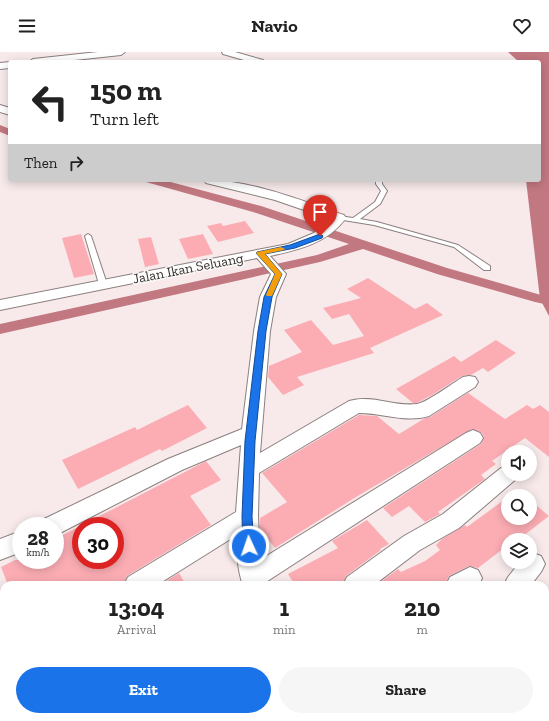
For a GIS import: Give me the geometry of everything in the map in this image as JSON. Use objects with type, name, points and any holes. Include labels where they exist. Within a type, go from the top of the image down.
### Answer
[{"type":"street","points":[[74,60],[121,52]]},
{"type":"street","points":[[226,52],[253,60]]},
{"type":"street","points":[[218,182],[312,208],[330,227]]},
{"type":"street","name":"Jalan Ikan Seluang","points":[[0,305],[103,284],[269,263],[292,246],[330,227]]},
{"type":"street","points":[[254,581],[249,560],[247,517],[249,469],[251,433],[262,331],[268,297],[269,263]]},
{"type":"street","points":[[249,469],[356,406],[370,406],[394,412],[422,411],[469,382]]},
{"type":"street","points":[[64,520],[162,470],[226,442],[251,433]]},
{"type":"street","points":[[256,581],[473,438]]},
{"type":"street","points":[[360,581],[412,543],[451,521],[501,480]]},
{"type":"street","points":[[143,581],[247,517]]},
{"type":"street","points":[[0,550],[12,545]]},
{"type":"street","points":[[519,581],[529,569]]},
{"type":"lane","points":[[330,227],[356,219],[378,203],[384,191],[379,182]]},
{"type":"lane","points":[[356,219],[375,222],[456,246],[488,268]]},
{"type":"lane","points":[[88,236],[103,284]]},
{"type":"shaded area","points":[[508,52],[549,52],[549,316],[540,299],[526,182],[541,182],[541,60],[517,60]]},
{"type":"building","points":[[245,221],[254,233],[218,242],[207,226],[221,223],[223,226]]},
{"type":"building","points":[[81,234],[94,274],[74,278],[62,238]]},
{"type":"building","points":[[203,234],[213,254],[188,259],[179,239]]},
{"type":"building","points":[[151,237],[159,264],[145,267],[138,239]]},
{"type":"building","points":[[368,278],[415,309],[427,303],[443,315],[370,348],[374,353],[297,377],[304,385],[283,395],[268,377],[269,366],[302,352],[284,330],[311,320],[333,345],[364,336],[349,314],[332,319],[323,308],[361,298],[347,289]]},
{"type":"building","points":[[496,340],[516,353],[488,372],[483,368],[471,375],[462,376],[417,403],[413,403],[396,389],[454,356],[461,362]]},
{"type":"building","points":[[468,393],[505,419],[527,405],[533,409],[540,405],[549,412],[549,457],[537,448],[537,445],[534,445],[525,438],[515,445],[501,445],[501,455],[492,461],[496,464],[481,475],[485,479],[438,512],[440,514],[425,522],[409,506],[392,517],[383,508],[481,444],[484,437],[481,432],[472,429],[356,497],[275,548],[260,529],[260,518],[287,502],[262,473],[359,415],[377,416],[399,434],[425,418],[430,417]]},
{"type":"building","points":[[188,405],[207,428],[162,451],[160,449],[78,489],[62,460],[135,427],[137,430]]},
{"type":"building","points":[[206,461],[221,480],[190,496],[211,525],[127,576],[125,581],[6,581],[1,567],[12,562],[12,569],[64,569],[64,534],[72,530],[72,569],[124,569],[124,517],[98,517]]},
{"type":"building","points":[[501,502],[501,525],[537,525],[537,506],[549,516],[527,533],[501,533],[501,550],[478,568],[469,566],[449,576],[446,581],[382,581],[398,569],[401,572],[425,561],[440,550],[436,545],[442,539],[465,525],[467,527]]},
{"type":"building","points":[[367,520],[389,544],[380,549],[381,550],[346,576],[344,581],[292,581],[288,574],[338,548],[332,541]]},
{"type":"building","points":[[179,573],[184,581],[166,581]]},
{"type":"waterway","points":[[0,128],[8,132]]},
{"type":"waterway","points":[[157,182],[257,209],[363,244]]},
{"type":"waterway","points":[[0,329],[320,258],[363,244]]},
{"type":"waterway","points":[[363,244],[442,271],[540,299],[549,300]]},
{"type":"slow traffic","points":[[269,295],[279,274],[259,253],[281,249]]},
{"type":"route","points":[[249,546],[247,517],[250,441],[262,331],[268,297],[279,274],[259,253],[292,246],[320,236]]}]
